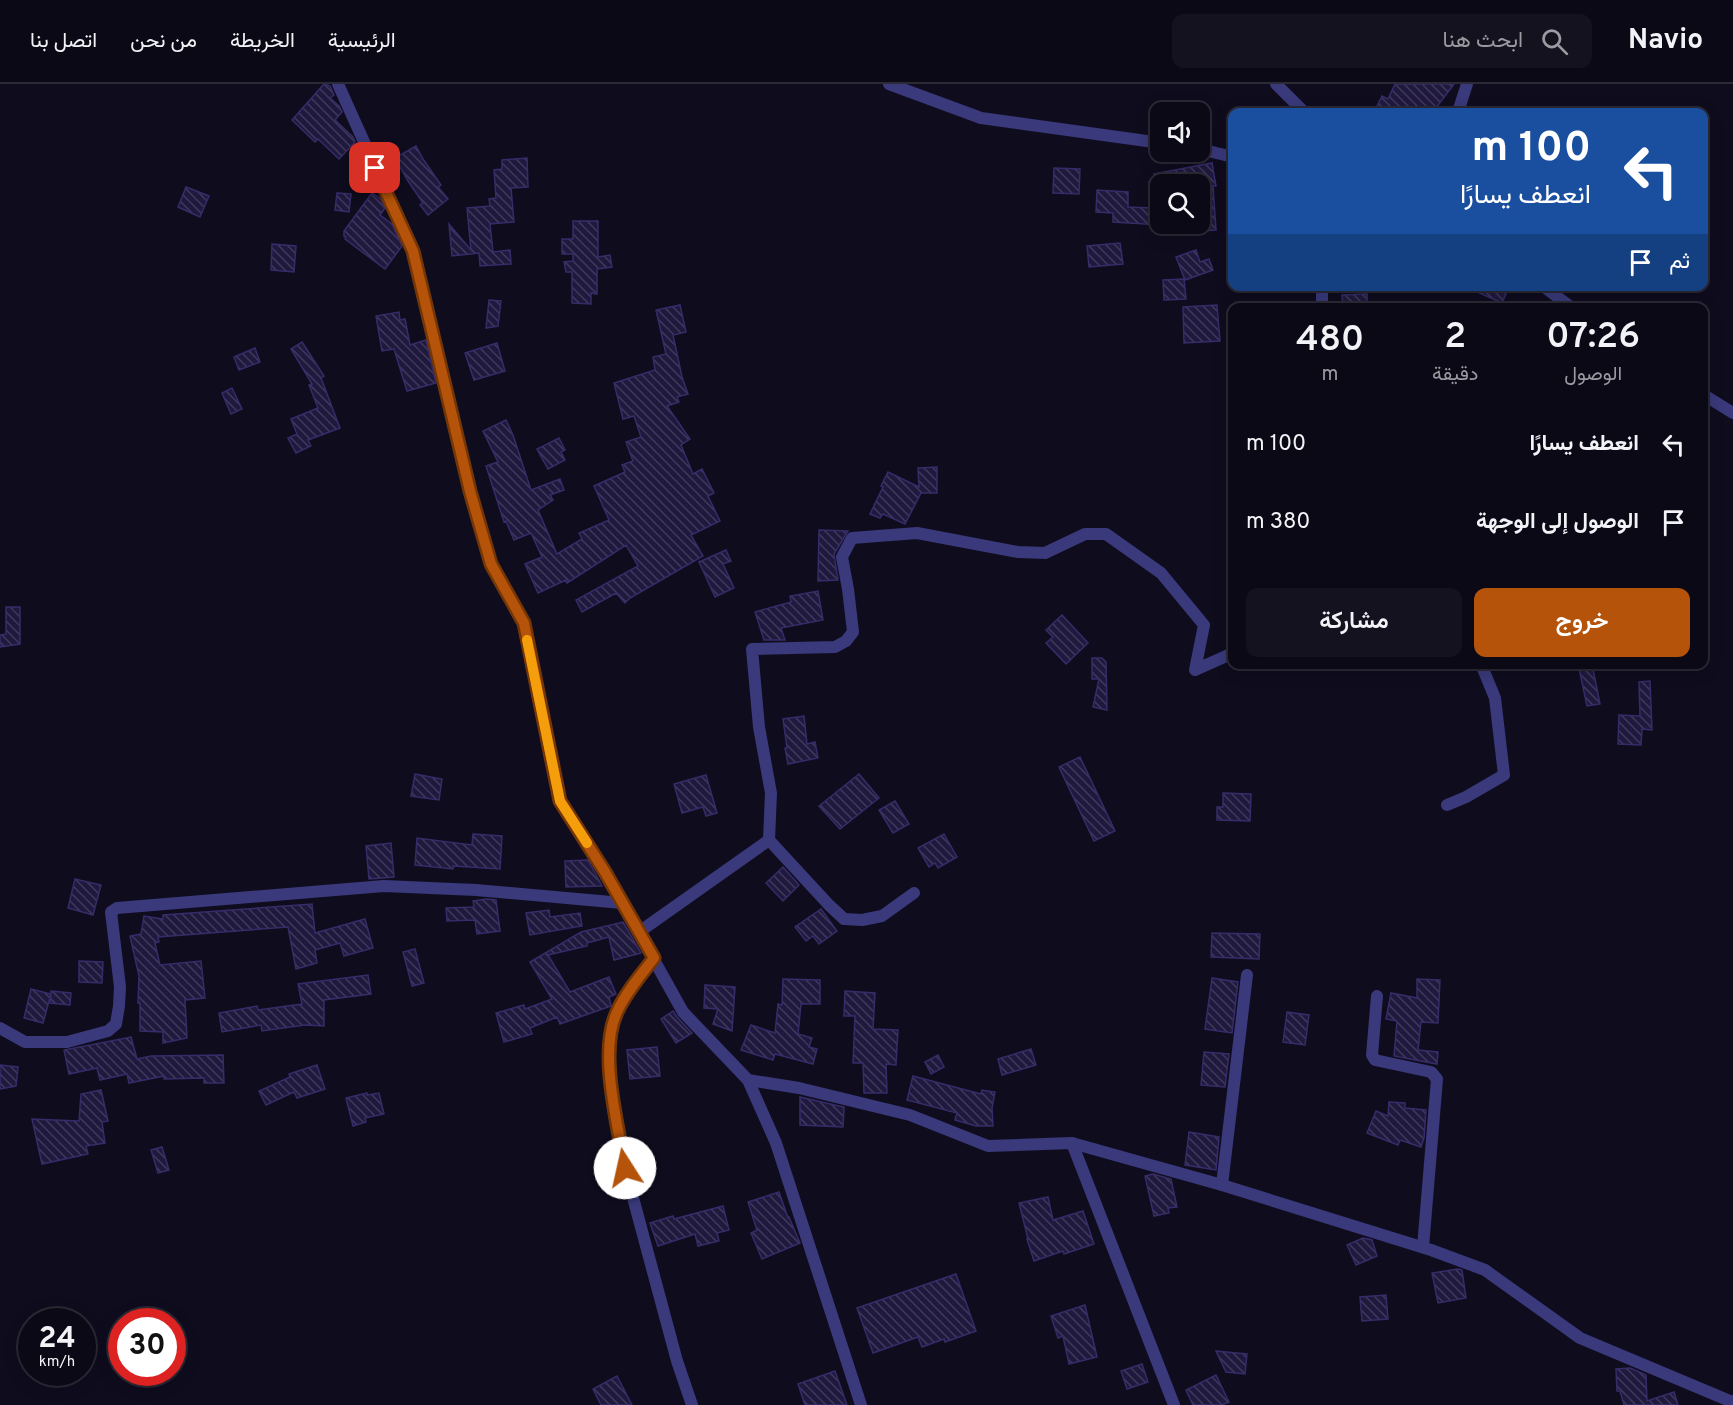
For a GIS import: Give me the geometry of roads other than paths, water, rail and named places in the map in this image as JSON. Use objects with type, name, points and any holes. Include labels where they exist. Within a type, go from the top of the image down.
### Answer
[{"type":"street","points":[[338,84],[413,251],[470,491],[488,554],[491,564],[524,623],[560,801],[639,932],[683,1012],[748,1080],[776,1143],[861,1405]]},
{"type":"street","points":[[889,84],[981,118],[1150,141]]},
{"type":"street","points":[[1276,84],[1298,108]]},
{"type":"street","points":[[1459,108],[1467,84]]},
{"type":"street","points":[[1210,151],[1228,156]]},
{"type":"street","points":[[1550,291],[1565,303]]},
{"type":"street","points":[[1708,397],[1733,413]]},
{"type":"street","points":[[914,894],[882,916],[862,920],[844,919],[769,840],[771,794],[759,728],[752,649],[835,647],[846,641],[853,632],[842,557],[852,538],[917,532],[1018,552],[1045,553],[1085,534],[1106,534],[1161,573],[1204,625],[1195,670],[1228,655]]},
{"type":"street","points":[[1447,805],[1504,775],[1496,698],[1482,669]]},
{"type":"street","points":[[639,932],[769,840]]},
{"type":"street","points":[[0,1028],[25,1042],[68,1042],[108,1031],[116,1024],[120,987],[111,912],[117,908],[384,886],[476,890],[622,903]]},
{"type":"street","points":[[654,958],[632,986],[616,1013],[608,1065],[625,1168],[677,1360],[692,1405]]},
{"type":"street","points":[[1222,1185],[1247,975]]},
{"type":"street","points":[[1377,996],[1372,1055],[1375,1060],[1431,1072],[1437,1079],[1423,1247]]},
{"type":"street","points":[[748,1080],[799,1088],[910,1115],[988,1146],[1072,1143],[1222,1185],[1423,1247],[1485,1270],[1580,1338],[1733,1401]]},
{"type":"street","points":[[1072,1143],[1174,1405]]}]
